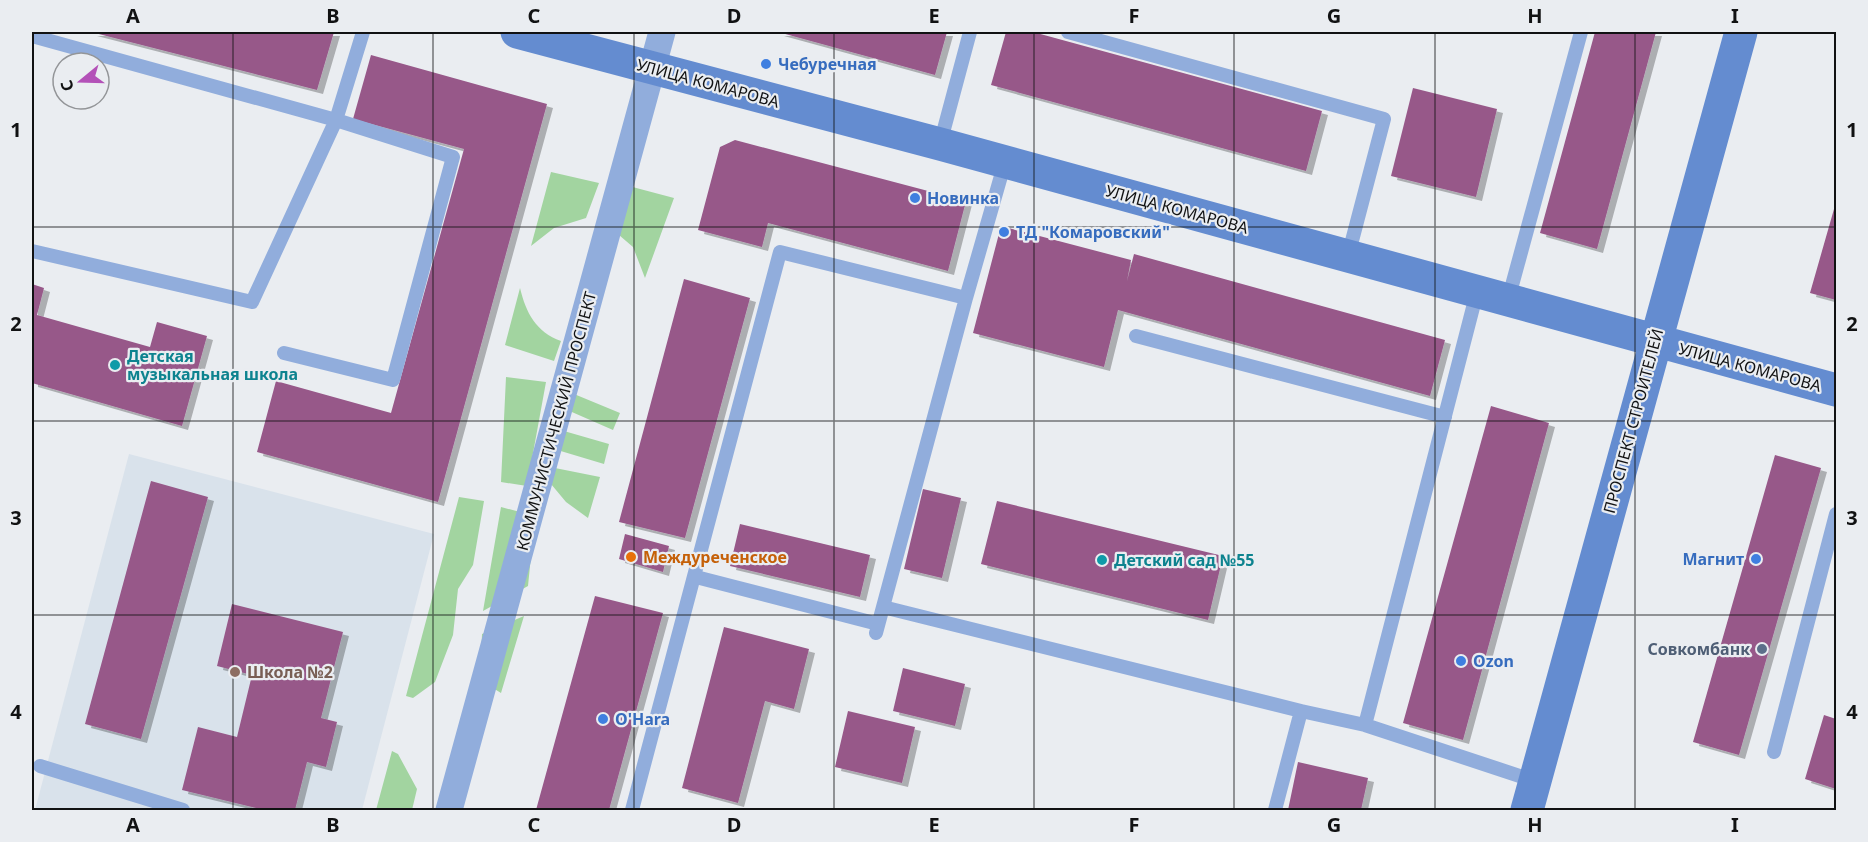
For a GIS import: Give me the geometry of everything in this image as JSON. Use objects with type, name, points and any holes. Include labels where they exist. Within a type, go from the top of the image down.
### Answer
[{"type":"street","name":"УЛИЦА КОМАРОВА","points":[[518,32],[940,144],[1836,390]]},
{"type":"street","name":"КОММУНИСТИЧЕСКИЙ ПРОСПЕКТ","points":[[449,810],[662,32]]},
{"type":"street","name":"ПРОСПЕКТ СТРОИТЕЛЕЙ","points":[[1531,796],[1741,32]]},
{"type":"lane","points":[[32,251],[252,302],[336,120],[363,32]]},
{"type":"lane","points":[[940,144],[970,32]]},
{"type":"lane","points":[[1068,32],[1384,119],[1348,256]]},
{"type":"lane","points":[[1508,300],[1581,32]]},
{"type":"lane","points":[[32,36],[336,120],[453,157],[393,380],[284,353]]},
{"type":"lane","points":[[696,577],[877,629],[1005,162]]},
{"type":"lane","points":[[632,810],[696,577],[780,252],[966,298]]},
{"type":"lane","points":[[1365,725],[1477,292]]},
{"type":"lane","points":[[1136,336],[1445,417]]},
{"type":"lane","points":[[1774,752],[1836,514]]},
{"type":"lane","points":[[883,608],[1365,725],[1531,796]]},
{"type":"lane","points":[[1275,810],[1301,711]]},
{"type":"lane","points":[[40,766],[183,810]]},
{"type":"shaded area","name":"Школа №2","points":[[129,454],[434,534],[362,810],[35,810]]},
{"type":"green space","points":[[551,172],[599,183],[586,218],[554,228],[531,246]]},
{"type":"green space","points":[[625,185],[674,198],[645,278],[633,247],[612,229]]},
{"type":"green space","points":[[520,288],[525,306],[533,320],[545,332],[561,341],[554,361],[505,345]]},
{"type":"green space","points":[[506,377],[546,382],[527,486],[501,482]]},
{"type":"green space","points":[[574,394],[620,413],[613,430],[565,409]]},
{"type":"green space","points":[[557,429],[609,444],[604,464],[554,449]]},
{"type":"green space","points":[[550,467],[600,477],[588,518],[566,502],[546,478]]},
{"type":"green space","points":[[459,497],[484,501],[473,565],[458,589],[453,635],[435,682],[413,698],[406,696]]},
{"type":"green space","points":[[501,507],[535,516],[528,586],[483,611]]},
{"type":"green space","points":[[524,616],[501,693],[480,680],[482,634]]},
{"type":"green space","points":[[392,751],[398,754],[417,789],[412,810],[376,810]]},
{"type":"building","points":[[91,32],[334,32],[317,90]]},
{"type":"building","points":[[778,32],[947,32],[935,75]]},
{"type":"building","points":[[1006,32],[1033,32],[1322,111],[1306,171],[991,85]]},
{"type":"building","points":[[1595,32],[1656,32],[1597,249],[1540,233]]},
{"type":"building","points":[[371,55],[547,104],[438,502],[257,452],[276,381],[391,413],[464,149],[353,119]]},
{"type":"building","points":[[1413,88],[1497,109],[1476,197],[1391,176]]},
{"type":"building","points":[[735,140],[966,201],[948,271],[768,223],[762,247],[698,230],[720,147]]},
{"type":"building","points":[[1836,202],[1836,300],[1810,293]]},
{"type":"building","points":[[1001,226],[1131,260],[1127,281],[1134,254],[1445,340],[1430,396],[1118,310],[1104,367],[973,333]]},
{"type":"building","points":[[684,279],[750,298],[685,538],[619,522]]},
{"type":"building","name":"Детская музыкальная школа","points":[[32,284],[44,288],[37,315],[150,347],[157,322],[207,336],[182,426],[32,383]]},
{"type":"building","points":[[1491,406],[1549,423],[1463,740],[1403,723]]},
{"type":"building","points":[[1775,455],[1821,468],[1739,755],[1693,742]]},
{"type":"building","points":[[151,481],[208,497],[141,739],[85,724]]},
{"type":"building","points":[[923,489],[961,498],[942,578],[904,569]]},
{"type":"building","name":"Детский сад №55","points":[[997,501],[1223,556],[1208,620],[981,564]]},
{"type":"building","points":[[740,524],[870,555],[860,597],[730,566]]},
{"type":"building","points":[[625,534],[669,546],[663,572],[619,559]]},
{"type":"building","points":[[595,596],[663,613],[609,810],[536,810]]},
{"type":"building","points":[[232,604],[343,632],[321,718],[337,722],[326,767],[307,762],[295,810],[264,810],[182,790],[198,727],[237,737],[252,675],[217,666]]},
{"type":"building","points":[[724,627],[809,649],[794,709],[765,701],[738,803],[682,788]]},
{"type":"building","points":[[903,668],[965,684],[955,726],[893,711]]},
{"type":"building","points":[[848,711],[915,727],[902,783],[835,767]]},
{"type":"building","points":[[1824,715],[1836,719],[1836,789],[1805,779]]},
{"type":"building","points":[[1298,762],[1368,778],[1361,810],[1288,810]]},
{"type":"place","name":"Чебуречная","points":[[766,64]]},
{"type":"place","name":"Новинка","points":[[915,198]]},
{"type":"place","name":"ТД \"Комаровский\"","points":[[1004,232]]},
{"type":"place","name":"Детская музыкальная школа","points":[[115,365]]},
{"type":"place","name":"Междуреченское","points":[[631,557]]},
{"type":"place","name":"Магнит","points":[[1756,559]]},
{"type":"place","name":"Детский сад №55","points":[[1102,560]]},
{"type":"place","name":"Совкомбанк","points":[[1762,649]]},
{"type":"place","name":"Ozon","points":[[1461,661]]},
{"type":"place","name":"Школа №2","points":[[235,672]]},
{"type":"place","name":"O'Hara","points":[[603,719]]}]
